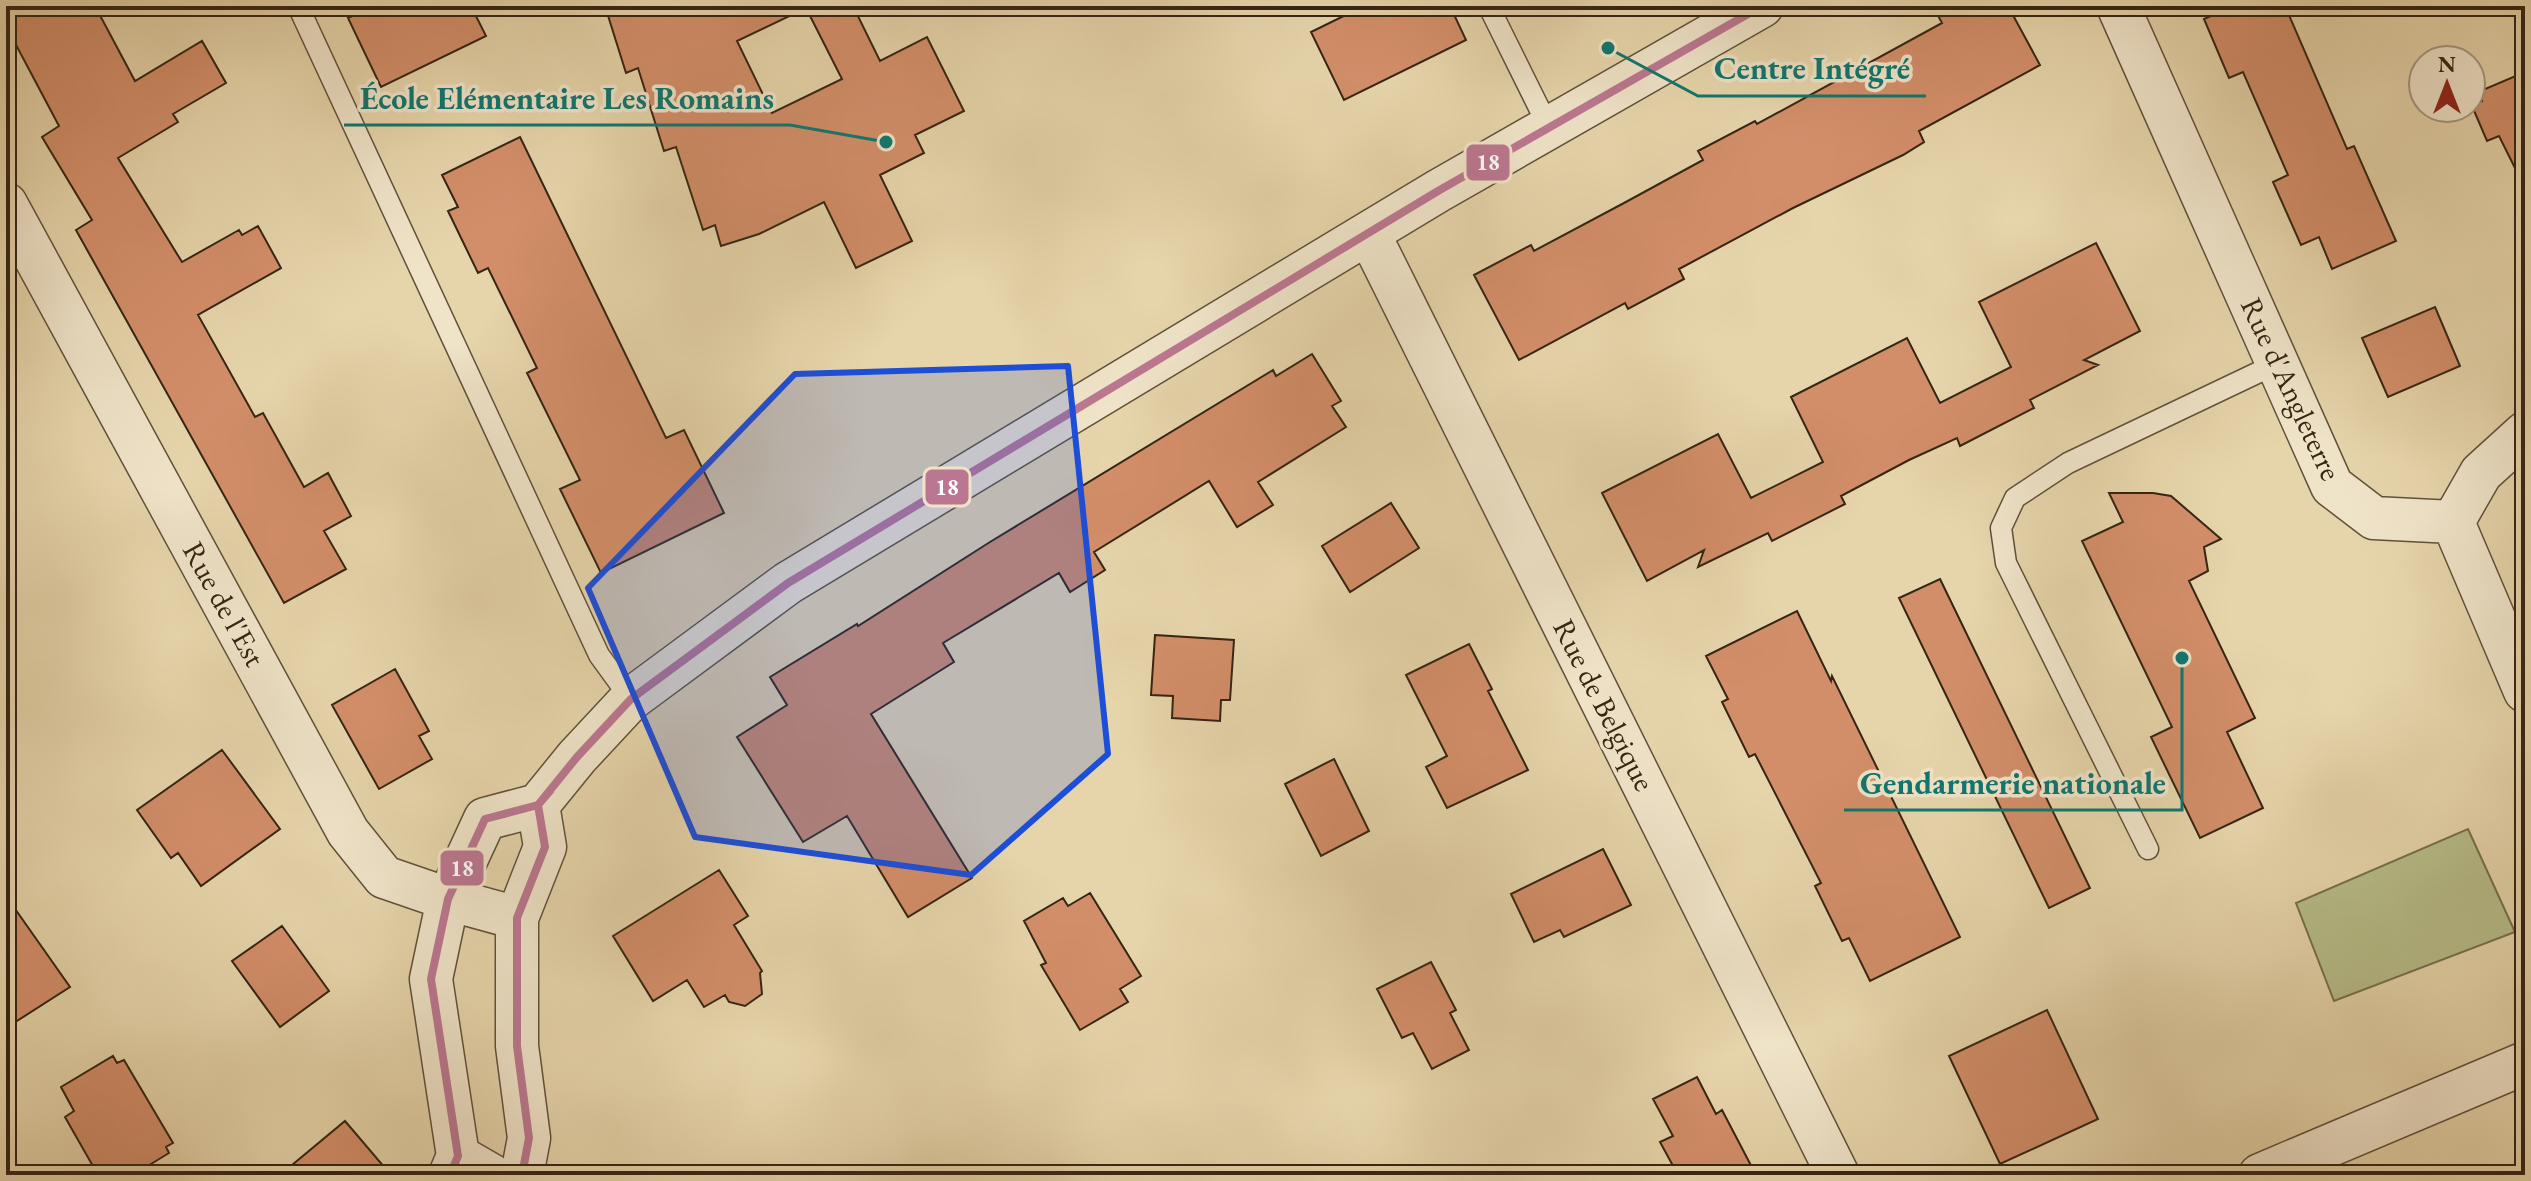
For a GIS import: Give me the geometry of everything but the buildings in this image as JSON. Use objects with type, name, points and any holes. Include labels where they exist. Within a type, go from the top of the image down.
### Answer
[{"type":"street","points":[[466,1169],[431,979],[448,899],[485,819],[538,805],[631,699],[788,583],[1369,234],[1762,6]]},
{"type":"street","name":"Rue d'Angleterre","points":[[2118,6],[2332,486],[2374,518],[2453,522]]},
{"type":"street","name":"Rue de l'Est","points":[[6,204],[348,832],[384,877],[517,918]]},
{"type":"street","name":"Rue de Belgique","points":[[1369,234],[1838,1175]]},
{"type":"street","points":[[2525,433],[2481,473],[2453,522],[2525,691]]},
{"type":"street","points":[[522,1175],[529,1138],[517,1046],[517,918],[545,847],[538,805]]},
{"type":"street","points":[[2260,1175],[2525,1063]]},
{"type":"lane","points":[[298,6],[599,655],[631,699]]},
{"type":"lane","points":[[1496,6],[1490,9],[1549,128]]},
{"type":"lane","points":[[2148,849],[2006,563],[2001,528],[2015,498],[2068,463],[2278,363]]},
{"type":"highlighted area","points":[[1068,366],[1108,754],[971,875],[695,837],[588,588],[795,374]]},
{"type":"green space","points":[[2468,829],[2515,932],[2334,1001],[2296,903]]},
{"type":"transit line","name":"18","points":[[450,1175],[458,1156],[431,979],[448,899],[485,819],[538,805],[631,699],[788,583],[1438,191],[1762,6]]},
{"type":"transit line","name":"18","points":[[522,1175],[529,1138],[517,1046],[517,918],[545,847],[538,805],[550,791]]},
{"type":"place","name":"Centre Intégré","points":[[1608,48]]},
{"type":"place","name":"École Elémentaire Les Romains","points":[[886,142]]},
{"type":"place","name":"Gendarmerie nationale","points":[[2182,658]]}]
